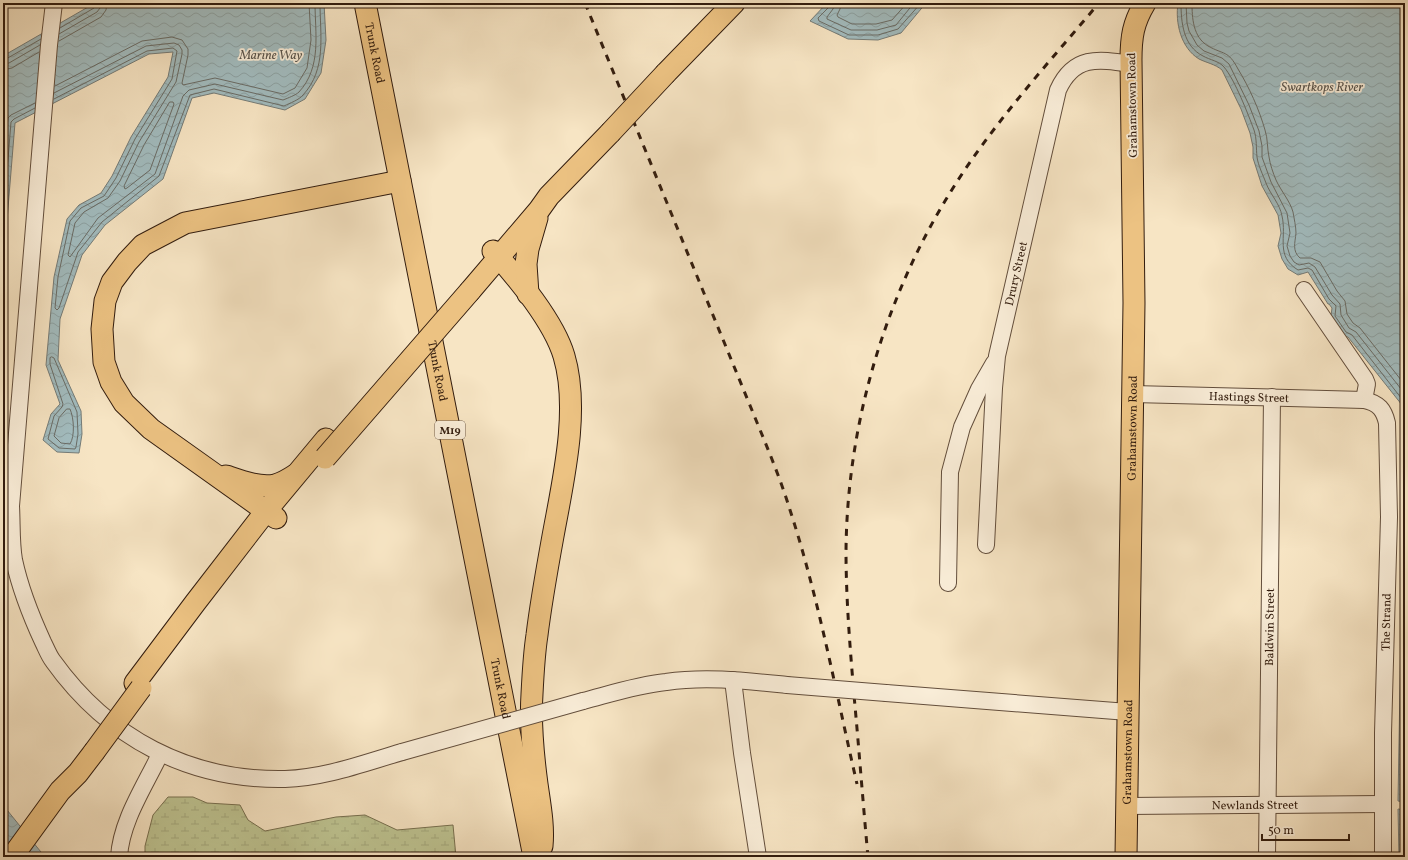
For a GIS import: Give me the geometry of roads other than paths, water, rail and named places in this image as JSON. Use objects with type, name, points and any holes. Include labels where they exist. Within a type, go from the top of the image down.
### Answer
[{"type":"main road","name":"Trunk Road","points":[[365,3],[534,857]]},
{"type":"main road","points":[[12,857],[42,818],[60,791],[78,773],[91,750],[138,686],[325,448],[496,254],[734,3]]},
{"type":"main road","name":"Grahamstown Road","points":[[1126,857],[1134,303],[1131,64],[1132,33],[1137,17],[1145,3]]},
{"type":"main road","points":[[271,515],[151,429],[124,403],[111,382],[104,362],[102,329],[105,301],[112,282],[127,262],[143,245],[185,224],[400,180]]},
{"type":"main road","points":[[528,294],[526,264],[528,249],[544,203]]},
{"type":"main road","points":[[496,254],[528,294],[551,327],[564,355],[569,374],[571,394],[570,426],[565,470],[536,636],[532,696],[533,753],[543,832],[541,857]]},
{"type":"main road","points":[[271,515],[296,475],[325,448]]},
{"type":"main road","points":[[210,471],[242,482],[266,485],[276,485],[296,475]]},
{"type":"street","points":[[54,3],[49,45],[11,506],[14,558],[20,583],[36,626],[52,660],[80,694],[100,714],[130,736],[160,754],[195,767],[240,777],[285,779],[330,772],[582,701],[639,686],[667,682],[710,679],[733,680],[1128,712]]},
{"type":"street","name":"Drury Street","points":[[986,545],[997,356],[1056,98],[1063,79],[1072,69],[1079,65],[1089,62],[1113,61],[1131,64]]},
{"type":"street","points":[[1304,290],[1365,379],[1367,384],[1364,400]]},
{"type":"street","points":[[948,583],[950,472],[962,427],[979,389],[997,356]]},
{"type":"street","name":"Hastings Street","points":[[1133,394],[1364,400]]},
{"type":"street","name":"Baldwin Street","points":[[1267,857],[1272,397]]},
{"type":"street","name":"The Strand","points":[[1364,400],[1372,401],[1380,407],[1385,415],[1387,423],[1389,517],[1382,804],[1383,857]]},
{"type":"street","points":[[733,680],[742,753],[758,857]]},
{"type":"street","points":[[119,857],[126,827],[133,808],[160,754]]},
{"type":"street","name":"Newlands Street","points":[[1127,806],[1382,804]]},
{"type":"water","name":"Marine Way","points":[[95,3],[324,3],[326,40],[321,73],[305,99],[285,110],[214,93],[192,98],[163,179],[105,225],[82,255],[60,319],[58,360],[81,411],[82,434],[79,453],[57,452],[43,440],[51,414],[60,404],[46,365],[54,277],[67,219],[79,205],[101,193],[112,176],[131,137],[168,77],[173,52],[149,54],[15,123],[3,269],[3,56]]},
{"type":"water","points":[[827,3],[926,3],[901,33],[878,40],[848,39],[810,21]]},
{"type":"water","name":"Swartkops River","points":[[1178,3],[1405,3],[1405,412],[1402,405],[1348,337],[1343,336],[1331,316],[1332,308],[1308,272],[1298,275],[1288,269],[1282,259],[1278,246],[1281,233],[1278,215],[1262,186],[1253,158],[1253,147],[1250,133],[1241,109],[1222,70],[1199,59],[1184,42],[1177,19]]},
{"type":"water","points":[[1404,455],[1405,456],[1405,802],[1398,801]]},
{"type":"water","points":[[3,805],[45,857],[20,857],[3,835]]},
{"type":"water","points":[[1398,809],[1405,810],[1405,857],[1399,857]]},
{"type":"railway","points":[[585,3],[775,467],[810,578],[857,784]]},
{"type":"railway","points":[[868,857],[850,641],[846,551],[848,505],[853,460],[861,414],[872,370],[886,326],[903,283],[923,241],[945,201],[962,174],[998,124],[1099,3]]}]
